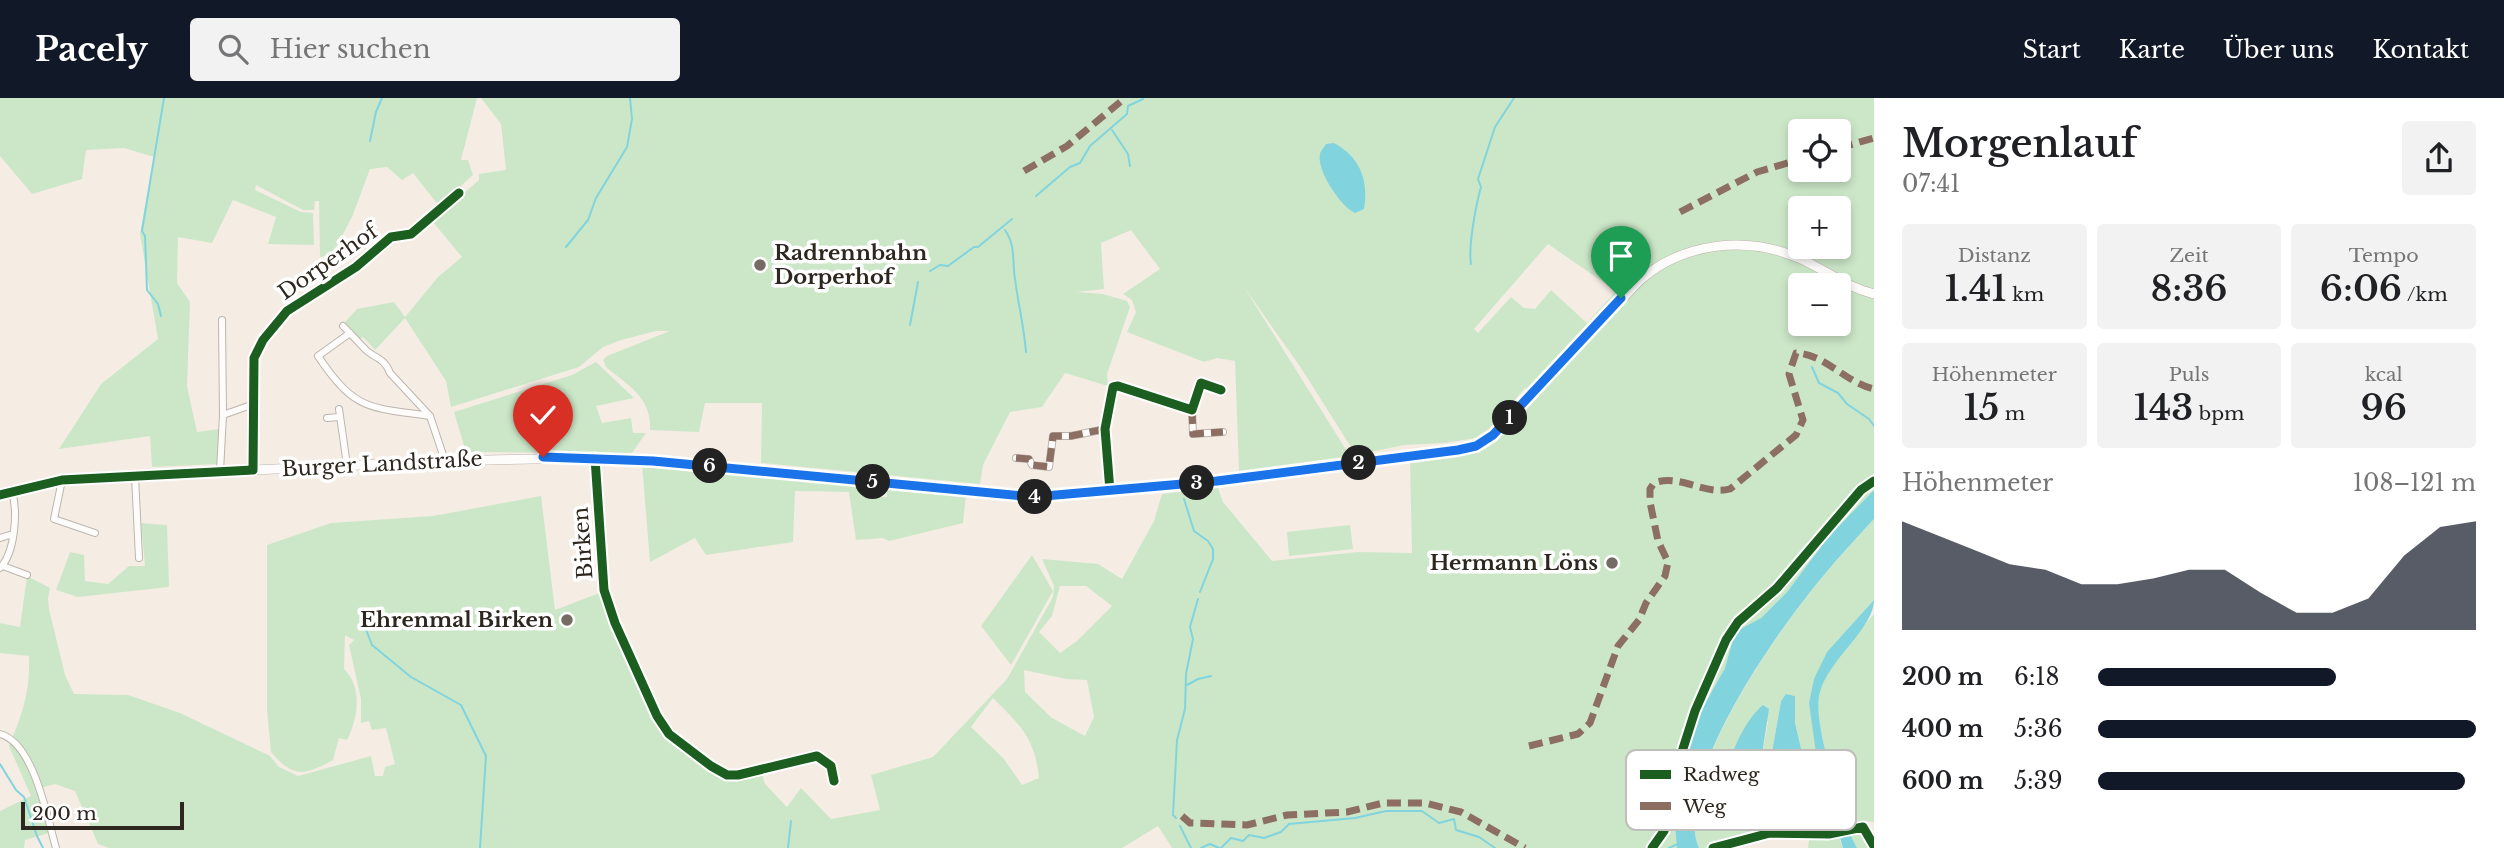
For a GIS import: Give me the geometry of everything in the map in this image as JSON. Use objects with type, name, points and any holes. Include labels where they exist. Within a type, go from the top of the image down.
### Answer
[{"type":"main road","name":"Burger Landstraße","points":[[0,495],[62,480],[445,461],[594,458],[653,461],[1023,497],[1289,473],[1476,446],[1497,432],[1639,281],[1662,263],[1690,251],[1728,245],[1777,251],[1804,260],[1846,285],[1874,293]]},
{"type":"street","name":"Dorperhof","points":[[253,470],[251,405],[255,352],[285,313],[356,267],[391,237],[411,234],[459,193]]},
{"type":"street","points":[[220,471],[223,415],[222,320]]},
{"type":"street","points":[[343,326],[370,354],[378,356],[387,365],[390,373],[430,416],[445,461]]},
{"type":"street","points":[[350,333],[318,356],[343,390],[368,405],[430,416]]},
{"type":"street","points":[[1221,390],[1201,383],[1192,410],[1193,434],[1223,432]]},
{"type":"street","points":[[1110,491],[1105,429],[1113,387],[1192,410]]},
{"type":"street","points":[[223,415],[251,405]]},
{"type":"street","points":[[339,409],[347,466]]},
{"type":"street","points":[[327,418],[340,417]]},
{"type":"street","points":[[1016,458],[1029,459],[1032,466],[1049,467],[1054,436],[1071,436],[1105,429]]},
{"type":"street","name":"Birken","points":[[594,458],[604,590],[615,624],[662,726],[673,738],[711,766],[734,776],[817,756],[831,766],[834,781]]},
{"type":"street","points":[[135,476],[139,558]]},
{"type":"street","points":[[62,480],[54,519],[95,533]]},
{"type":"street","points":[[12,492],[16,522],[1,567],[27,575]]},
{"type":"street","points":[[0,537],[13,534]]},
{"type":"street","points":[[0,734],[12,738],[24,754],[35,779],[56,848]]},
{"type":"green space","points":[[0,98],[477,98],[461,160],[468,160],[473,175],[439,206],[413,173],[402,180],[387,167],[370,169],[352,217],[332,255],[320,257],[319,201],[315,201],[314,210],[303,210],[256,185],[255,190],[301,212],[313,213],[314,245],[268,244],[276,217],[233,200],[212,243],[178,237],[177,283],[190,302],[187,386],[197,432],[220,429],[218,464],[152,467],[150,436],[59,449],[101,384],[158,339],[140,234],[154,157],[124,148],[86,150],[82,179],[32,194],[0,156]]},
{"type":"green space","points":[[481,98],[1874,98],[1874,490],[1829,536],[1787,592],[1761,618],[1735,633],[1725,668],[1702,709],[1689,750],[1626,750],[1626,830],[1675,830],[1677,848],[1172,848],[1158,826],[1122,848],[109,848],[98,844],[75,791],[55,784],[37,789],[49,833],[25,840],[24,848],[0,848],[0,811],[31,796],[9,746],[25,702],[29,656],[0,653],[0,623],[20,627],[27,576],[50,588],[49,609],[65,675],[74,694],[128,695],[180,713],[270,756],[279,767],[298,776],[371,756],[375,776],[383,776],[385,767],[395,764],[386,728],[372,730],[369,721],[361,723],[361,699],[349,645],[354,640],[345,635],[344,669],[354,685],[357,703],[354,723],[347,740],[339,738],[333,760],[306,771],[293,770],[271,752],[267,710],[267,545],[331,523],[433,516],[541,496],[555,610],[602,592],[627,657],[660,729],[668,739],[717,774],[727,778],[743,778],[761,771],[765,784],[787,807],[801,788],[831,819],[880,810],[871,775],[933,757],[1007,679],[1053,597],[1054,586],[1042,559],[1098,564],[1122,579],[1154,521],[1162,494],[1218,488],[1223,502],[1272,561],[1358,552],[1412,553],[1410,460],[1473,450],[1535,396],[1525,388],[1489,429],[1476,438],[1404,445],[1356,455],[1301,368],[1244,287],[1350,456],[1239,471],[1235,361],[1217,358],[1204,362],[1127,332],[1136,312],[1132,300],[1123,294],[1160,269],[1131,230],[1101,243],[1104,289],[1077,292],[1103,294],[1127,301],[1130,307],[1107,374],[1108,386],[1065,373],[1042,407],[1010,412],[983,465],[980,484],[761,463],[762,403],[705,403],[699,432],[650,430],[650,419],[643,401],[630,386],[606,367],[603,360],[670,331],[656,331],[621,340],[603,347],[579,367],[451,407],[446,381],[405,318],[375,350],[344,323],[357,309],[394,302],[405,317],[438,277],[462,257],[432,221],[479,180],[479,174],[506,170],[501,124]],"holes":[[[1548,244],[1616,291],[1587,323],[1551,290],[1535,309],[1524,308],[1511,297],[1478,333],[1474,329]],[[1060,586],[1086,586],[1112,606],[1077,641],[1060,653],[1039,632],[1052,616]],[[1024,670],[1066,679],[1087,680],[1094,717],[1085,736],[1052,718],[1025,692]],[[993,698],[1025,733],[1034,752],[1039,778],[1022,785],[1004,759],[971,727]]]},
{"type":"green space","points":[[596,362],[634,398],[596,406],[602,423],[631,418],[633,433],[646,433],[632,453],[466,452],[454,412],[572,375]]},
{"type":"green space","points":[[642,464],[871,485],[872,497],[887,497],[887,486],[966,495],[963,523],[889,541],[883,538],[856,540],[849,492],[795,491],[793,542],[706,555],[695,538],[650,562]]},
{"type":"green space","points":[[1874,519],[1874,600],[1809,703],[1819,750],[1801,750],[1795,723],[1795,696],[1786,694],[1781,701],[1772,750],[1763,750],[1768,722],[1759,708],[1734,750],[1712,750],[1747,684],[1787,622],[1820,579]]},
{"type":"green space","points":[[141,523],[167,525],[169,587],[78,597],[56,590],[70,552],[84,555],[85,581],[108,584],[129,566],[145,566]]},
{"type":"green space","points":[[1350,525],[1353,549],[1289,556],[1287,532]]},
{"type":"green space","points":[[1032,555],[1053,591],[1011,665],[981,626]]},
{"type":"green space","points":[[1874,614],[1874,822],[1862,821],[1864,834],[1873,848],[1857,848],[1849,830],[1856,830],[1856,750],[1825,750],[1819,724],[1819,693],[1822,682],[1842,650]]},
{"type":"green space","points":[[1696,830],[1837,830],[1843,848],[1808,848],[1809,840],[1776,836],[1776,833],[1720,848],[1699,848]]},
{"type":"water","points":[[1334,143],[1356,162],[1364,179],[1364,209],[1355,213],[1337,196],[1322,169],[1320,153],[1326,144]]},
{"type":"water","points":[[1874,490],[1874,519],[1820,579],[1787,622],[1747,684],[1712,750],[1689,750],[1702,709],[1725,668],[1735,632],[1761,618],[1787,592],[1829,536]]},
{"type":"water","points":[[1874,600],[1867,622],[1832,668],[1820,692],[1818,705],[1825,750],[1816,750],[1809,703],[1814,679],[1827,652]]},
{"type":"water","points":[[1786,694],[1795,696],[1795,723],[1801,750],[1772,750],[1781,701]]},
{"type":"water","points":[[1763,705],[1769,709],[1763,750],[1734,750],[1738,739]]},
{"type":"water","points":[[1675,830],[1696,830],[1699,848],[1677,848]]},
{"type":"water","points":[[1838,830],[1849,830],[1857,848],[1843,848]]},
{"type":"waterway","points":[[161,316],[158,304],[147,290],[145,236],[142,231],[164,98]]},
{"type":"waterway","points":[[370,141],[382,98]]},
{"type":"waterway","points":[[566,247],[588,220],[596,198],[627,147],[632,119],[630,98]]},
{"type":"waterway","points":[[1471,264],[1472,236],[1481,187],[1478,179],[1495,127],[1514,98]]},
{"type":"waterway","points":[[1036,196],[1070,167],[1080,163],[1090,146],[1127,114],[1128,106],[1143,99]]},
{"type":"waterway","points":[[1112,130],[1128,154],[1130,166]]},
{"type":"waterway","points":[[930,271],[940,265],[948,266],[974,247],[978,247],[1012,219]]},
{"type":"waterway","points":[[1005,230],[1012,248],[1026,352]]},
{"type":"waterway","points":[[910,325],[918,282]]},
{"type":"waterway","points":[[1812,367],[1819,383],[1838,393],[1874,426]]},
{"type":"waterway","points":[[1184,499],[1194,531],[1208,541],[1213,549],[1213,559],[1200,592]]},
{"type":"waterway","points":[[1176,818],[1173,815],[1177,740],[1185,709],[1186,674],[1193,639],[1190,627],[1198,599]]},
{"type":"waterway","points":[[365,627],[372,645],[411,677],[461,705],[486,756],[480,848]]},
{"type":"waterway","points":[[1187,685],[1211,676]]},
{"type":"waterway","points":[[0,764],[16,790],[24,797],[43,848]]},
{"type":"waterway","points":[[1221,848],[1231,838],[1243,841],[1249,835],[1264,838],[1281,832],[1289,824],[1355,818],[1386,811],[1422,811],[1439,823],[1454,819],[1456,830],[1479,837],[1495,848]]},
{"type":"waterway","points":[[788,848],[791,821]]},
{"type":"waterway","points":[[1180,826],[1191,848]]},
{"type":"waterway","points":[[1201,848],[1210,844],[1219,848]]},
{"type":"waterway","points":[[1669,848],[1678,844]]},
{"type":"marked path","points":[[1024,171],[1067,146],[1125,98]]},
{"type":"marked path","points":[[1851,145],[1874,138]]},
{"type":"marked path","points":[[1680,212],[1757,172],[1788,163]]},
{"type":"marked path","points":[[1529,746],[1578,734],[1590,723],[1618,646],[1639,620],[1646,603],[1665,576],[1668,562],[1658,541],[1650,502],[1650,489],[1654,483],[1673,481],[1711,490],[1730,489],[1796,435],[1803,420],[1789,374],[1796,353],[1816,358],[1854,381],[1874,389]]},
{"type":"marked path","points":[[1192,410],[1193,434],[1223,432]]},
{"type":"marked path","points":[[1016,458],[1029,459],[1032,465],[1049,467],[1053,436],[1071,436],[1105,429]]},
{"type":"marked path","points":[[1182,816],[1190,823],[1247,825],[1287,815],[1347,812],[1383,803],[1425,803],[1461,812],[1525,848]]},
{"type":"cycle path","points":[[0,495],[62,480],[253,470],[254,358],[263,340],[287,311],[356,267],[391,237],[411,234],[459,193]]},
{"type":"cycle path","points":[[1110,491],[1105,429],[1113,387],[1118,386],[1192,410],[1201,383],[1221,390]]},
{"type":"cycle path","points":[[595,458],[604,590],[615,623],[657,716],[669,734],[727,775],[738,775],[817,756],[831,766],[834,781]]},
{"type":"cycle path","points":[[1683,750],[1695,711],[1726,640],[1738,622],[1777,588],[1861,490],[1874,481]]},
{"type":"cycle path","points":[[1856,828],[1863,827],[1874,846]]},
{"type":"cycle path","points":[[1652,848],[1664,830]]},
{"type":"cycle path","points":[[1713,848],[1770,833],[1829,834],[1848,830]]},
{"type":"place","name":"Radrennbahn Dorperhof","points":[[760,265]]},
{"type":"place","name":"Hermann Löns","points":[[1612,563]]},
{"type":"place","name":"Ehrenmal Birken","points":[[567,620]]},
{"type":"route","points":[[543,457],[653,461],[1007,496],[1046,497],[1289,473],[1458,450],[1476,446],[1493,435],[1621,298]]}]
